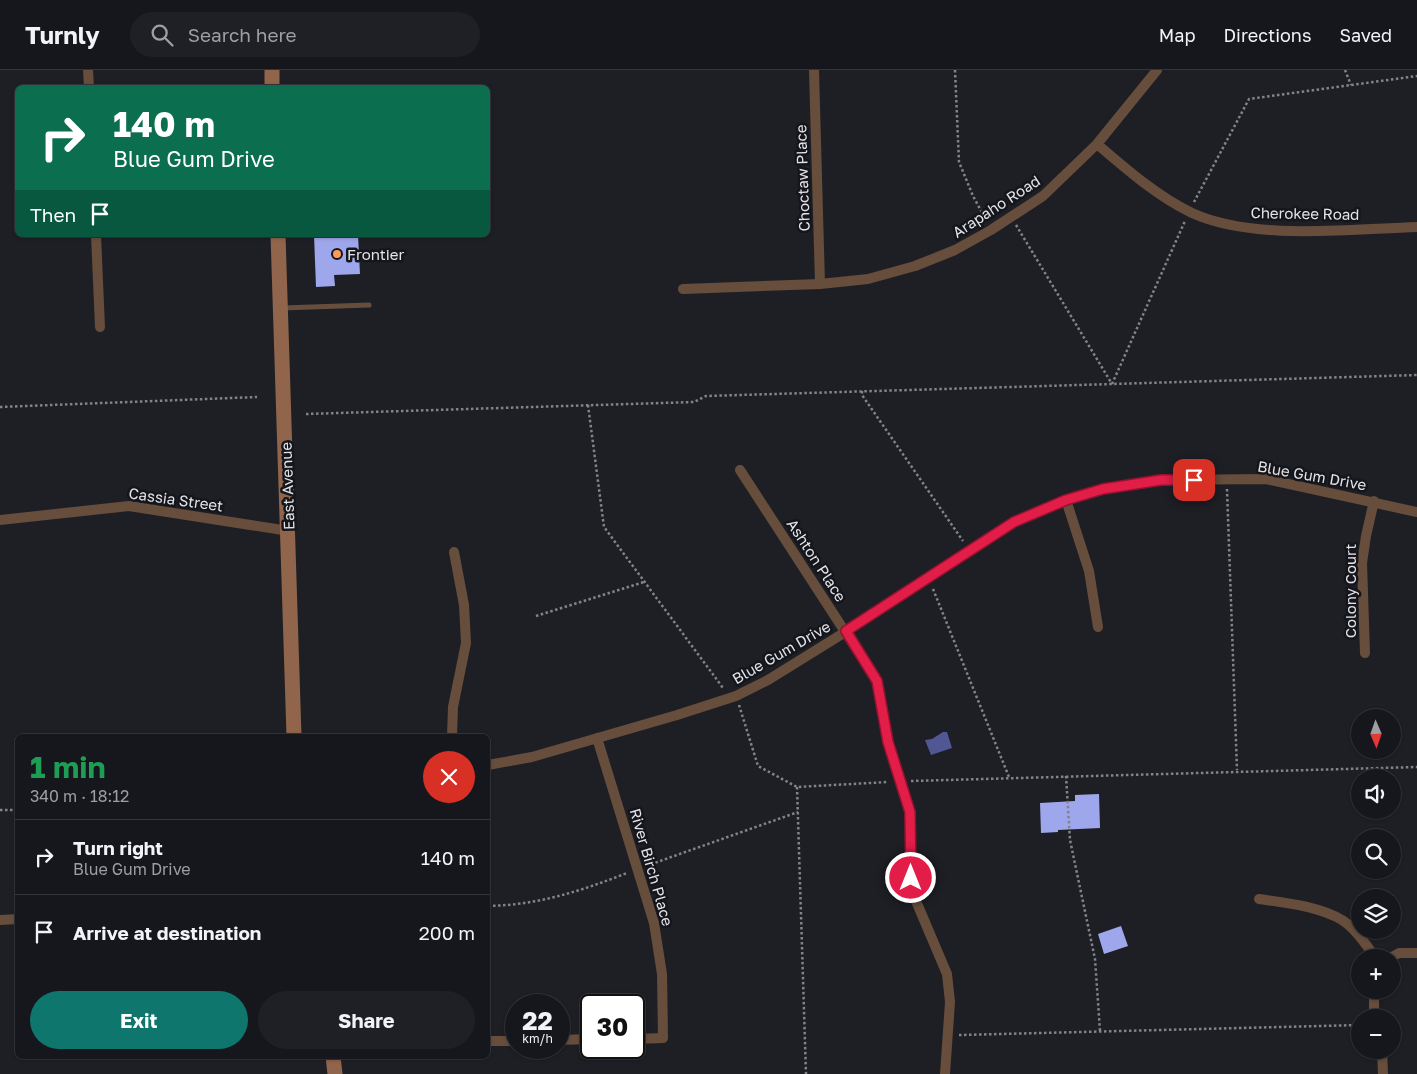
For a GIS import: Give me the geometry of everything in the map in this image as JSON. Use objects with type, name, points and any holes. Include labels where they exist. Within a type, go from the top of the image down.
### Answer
[{"type":"main road","points":[[272,70],[272,85]]},
{"type":"main road","name":"East Avenue","points":[[278,237],[289,531],[294,734]]},
{"type":"main road","points":[[333,1059],[335,1074]]},
{"type":"street","points":[[88,70],[89,85]]},
{"type":"street","name":"Choctaw Place","points":[[814,70],[820,284]]},
{"type":"street","name":"Arapaho Road","points":[[683,289],[820,284],[868,279],[915,266],[955,250],[991,230],[1042,196],[1097,144],[1157,70]]},
{"type":"street","name":"Cherokee Road","points":[[1097,144],[1140,180],[1189,211],[1233,226],[1289,230],[1417,227]]},
{"type":"street","points":[[96,237],[100,327]]},
{"type":"street","name":"Ashton Place","points":[[740,470],[877,681],[888,742],[910,812],[913,894],[947,974],[950,1002],[945,1074]]},
{"type":"street","name":"Blue Gum Drive","points":[[490,764],[532,757],[733,697],[768,680],[1014,522],[1066,500],[1103,489],[1161,480],[1266,479],[1374,501],[1417,512]]},
{"type":"street","points":[[1066,500],[1089,571],[1098,627]]},
{"type":"street","name":"Colony Court","points":[[1366,653],[1362,563],[1374,501]]},
{"type":"street","name":"Cassia Street","points":[[0,520],[129,506],[289,531]]},
{"type":"street","points":[[452,734],[453,707],[466,643],[464,605],[454,552]]},
{"type":"street","name":"River Birch Place","points":[[597,738],[654,923],[662,974],[663,1038],[645,1038]]},
{"type":"street","points":[[1259,899],[1294,904],[1321,911],[1342,920],[1358,935],[1369,949]]},
{"type":"street","points":[[0,920],[15,919]]},
{"type":"street","points":[[1401,954],[1417,953]]},
{"type":"street","points":[[490,1041],[505,1040]]},
{"type":"street","points":[[1382,1059],[1383,1074]]},
{"type":"lane","points":[[281,308],[369,305]]},
{"type":"path","points":[[955,70],[959,162],[972,196],[991,230]]},
{"type":"path","points":[[1345,70],[1351,86]]},
{"type":"path","points":[[1112,384],[1189,211],[1250,99],[1417,76]]},
{"type":"path","points":[[1011,217],[1112,384]]},
{"type":"path","points":[[306,414],[694,402],[706,396],[1417,375]]},
{"type":"path","points":[[862,391],[862,395],[970,551]]},
{"type":"path","points":[[0,406],[257,397]]},
{"type":"path","points":[[588,405],[604,526],[644,582],[733,697],[758,766],[797,787],[900,781],[1236,770],[1417,767]]},
{"type":"path","points":[[1226,480],[1236,770]]},
{"type":"path","points":[[928,578],[1009,778]]},
{"type":"path","points":[[536,616],[644,582]]},
{"type":"path","points":[[1066,776],[1070,840],[1096,959],[1100,1032]]},
{"type":"path","points":[[797,787],[806,1074]]},
{"type":"path","points":[[0,810],[15,810]]},
{"type":"path","points":[[947,1036],[1351,1025]]},
{"type":"water","points":[[943,732],[947,732],[952,748],[931,755],[925,740],[932,739]]},
{"type":"building","name":"Frontier","points":[[314,237],[358,237],[360,274],[334,275],[335,286],[316,287]]},
{"type":"building","points":[[1099,794],[1100,828],[1058,830],[1058,832],[1041,833],[1040,803],[1075,801],[1075,795]]},
{"type":"building","points":[[1121,926],[1128,946],[1104,954],[1098,934]]},
{"type":"place","name":"Frontier","points":[[337,254]]},
{"type":"route","points":[[911,878],[910,812],[888,742],[877,681],[846,631],[1014,522],[1066,500],[1103,489],[1161,480],[1194,480]]}]
